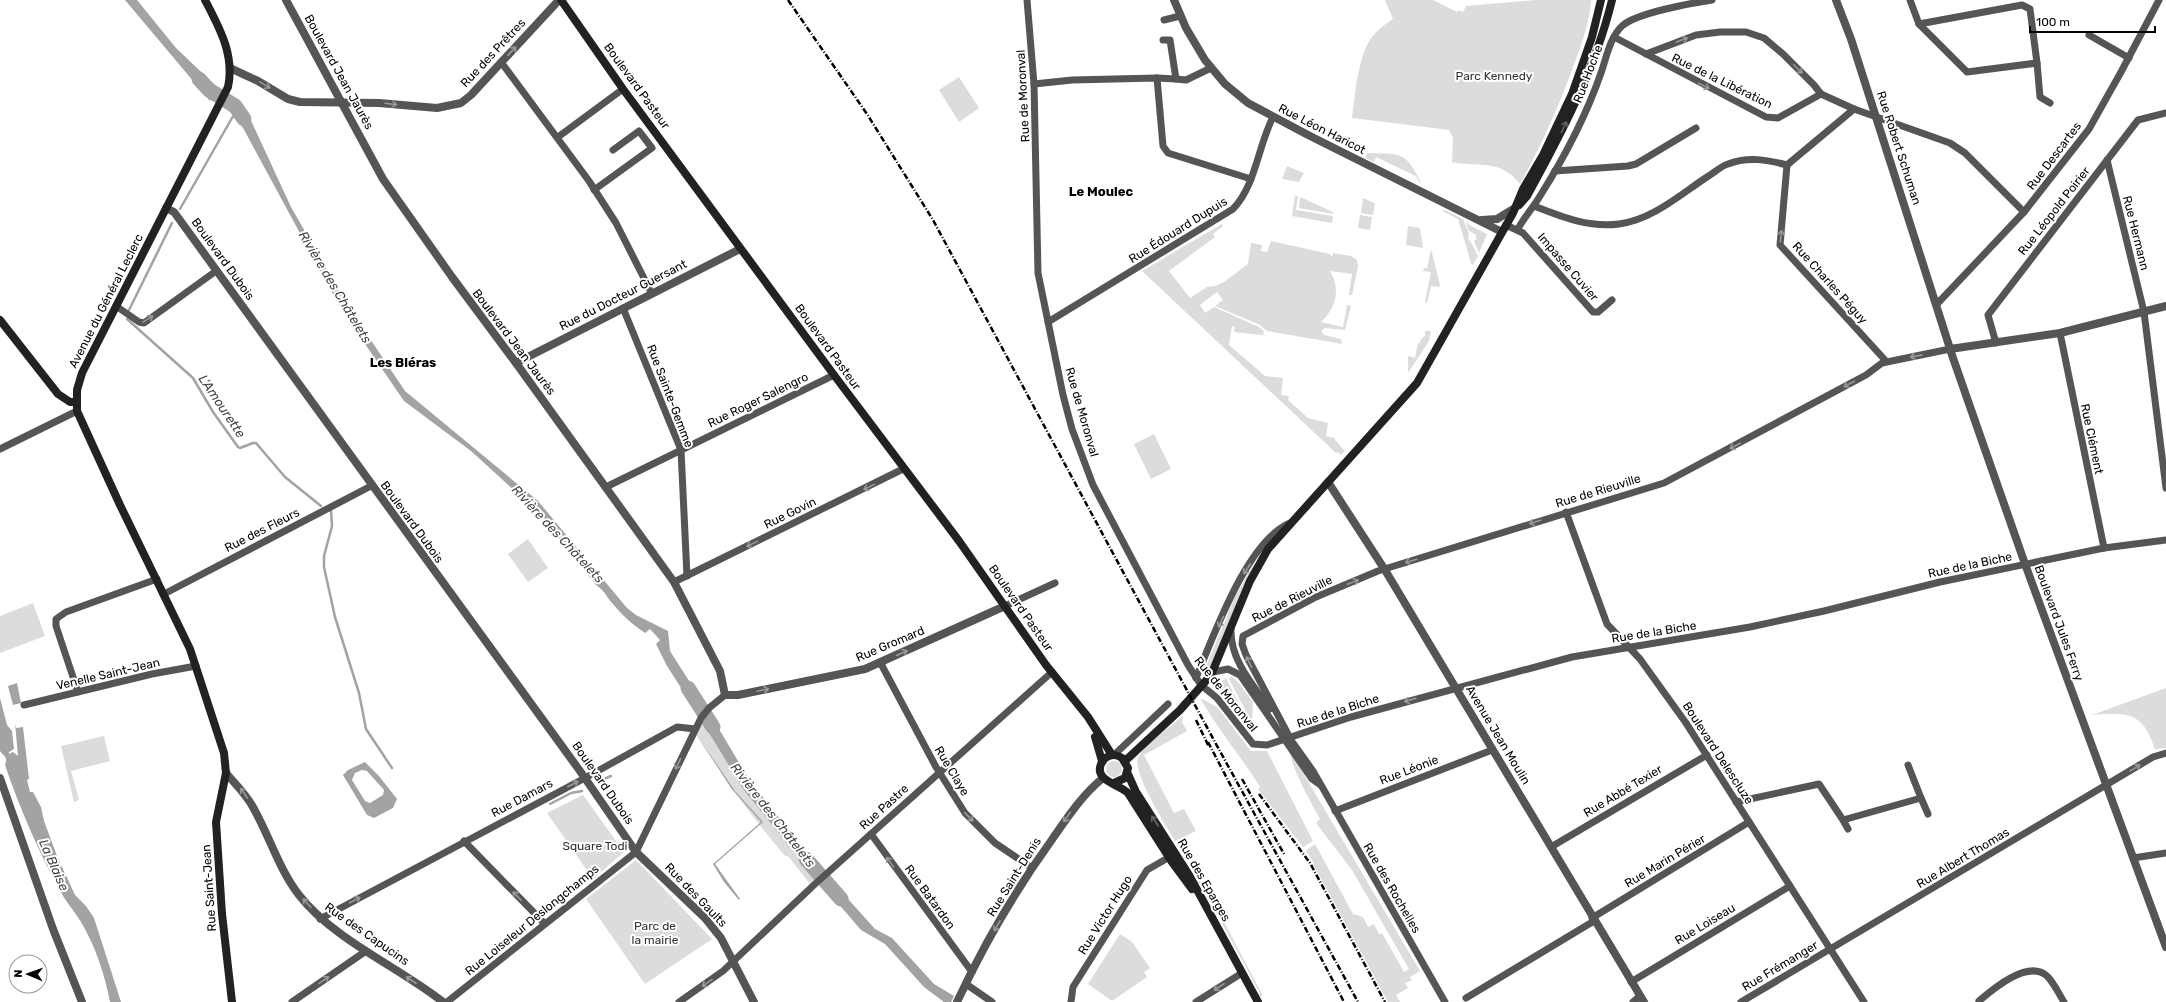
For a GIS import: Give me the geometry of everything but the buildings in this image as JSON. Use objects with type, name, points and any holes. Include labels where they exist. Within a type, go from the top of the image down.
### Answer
[{"type":"main road","name":"Avenue du Général Leclerc","points":[[205,0],[225,43],[230,68],[226,92],[82,373],[77,390],[76,402],[78,411],[120,505],[190,649],[224,754],[226,773]]},
{"type":"main road","name":"Boulevard Pasteur","points":[[560,0],[740,249],[959,541],[1113,755]]},
{"type":"main road","points":[[1125,761],[1183,707],[1213,672],[1259,564],[1268,549],[1417,384],[1514,211],[1523,189],[1543,155],[1572,94],[1592,38],[1601,0]]},
{"type":"main road","points":[[1514,211],[1527,196],[1574,108],[1598,46],[1612,0]]},
{"type":"main road","points":[[0,320],[58,394],[70,402],[76,402]]},
{"type":"main road","name":"Boulevard Pasteur","points":[[1079,706],[1096,739],[1102,761]]},
{"type":"main road","points":[[1125,761],[1113,755],[1102,761],[1100,772],[1103,778],[1114,783],[1130,795],[1172,856]]},
{"type":"main road","points":[[1114,783],[1122,780],[1127,772],[1125,761]]},
{"type":"main road","name":"Rue des Eparges","points":[[1127,772],[1133,788],[1172,856],[1202,901],[1258,1002]]},
{"type":"main road","name":"Rue Saint-Jean","points":[[226,773],[216,822],[222,914],[232,1002]]},
{"type":"street","name":"Boulevard Jean Jaurès","points":[[286,0],[344,104],[383,179],[452,278],[516,363],[674,582],[720,671],[725,695]]},
{"type":"street","name":"Rue des Prêtres","points":[[230,68],[253,78],[293,101],[344,104],[379,103],[438,108],[456,104],[471,95],[560,0]]},
{"type":"street","name":"Rue de Moronval","points":[[1026,0],[1034,84],[1038,273],[1070,422],[1092,485],[1164,622],[1196,678],[1220,701],[1253,744],[1267,745],[1288,739]]},
{"type":"street","name":"Rue Léon Haricot","points":[[1174,0],[1191,38],[1211,68],[1240,97],[1272,117],[1476,218],[1504,228]]},
{"type":"street","name":"Rue Hoche","points":[[1518,229],[1555,171],[1594,93],[1614,37],[1622,26],[1637,18],[1689,4],[1712,0]]},
{"type":"street","name":"Rue Robert Schuman","points":[[1836,0],[1937,304]]},
{"type":"street","points":[[1910,0],[1919,24],[1968,72],[2037,63]]},
{"type":"street","name":"Rue Descartes","points":[[1937,304],[2024,212],[2089,129],[2129,58],[2159,0]]},
{"type":"street","points":[[1919,24],[2022,5],[2030,9],[2040,97],[2050,103]]},
{"type":"street","points":[[1164,20],[1180,16]]},
{"type":"street","points":[[1646,54],[1696,35],[1720,32],[1746,32],[1764,38],[1783,54],[1814,85],[1820,94],[1875,117],[1950,143],[1965,153],[2024,212]]},
{"type":"street","points":[[2089,36],[2129,58]]},
{"type":"street","name":"Rue de la Libération","points":[[1614,37],[1766,117],[1778,118],[1820,94]]},
{"type":"street","points":[[1163,40],[1170,40],[1176,79]]},
{"type":"street","points":[[501,62],[586,176],[616,223],[652,294]]},
{"type":"street","points":[[1034,84],[1072,80],[1157,78],[1186,80],[1211,68]]},
{"type":"street","points":[[1157,78],[1163,146],[1168,153],[1250,179]]},
{"type":"street","points":[[558,137],[623,89]]},
{"type":"street","points":[[1534,206],[1580,222],[1620,224],[1632,221],[1656,211],[1727,164],[1744,160],[1766,159],[1787,165],[1854,109]]},
{"type":"street","name":"Rue Léopold Poirier","points":[[1996,343],[1988,315],[2138,120],[2166,113]]},
{"type":"street","name":"Rue Édouard Dupuis","points":[[1048,322],[1231,211],[1241,200],[1250,179],[1262,139],[1272,117]]},
{"type":"street","points":[[1555,171],[1628,166],[1636,164],[1696,128]]},
{"type":"street","points":[[594,190],[652,148],[639,131],[613,150]]},
{"type":"street","name":"Rue Hermann","points":[[2107,160],[2144,312],[2164,456],[2166,488]]},
{"type":"street","name":"Rue Charles Péguy","points":[[1787,165],[1780,245],[1885,360]]},
{"type":"street","name":"Boulevard Dubois","points":[[166,208],[174,212],[371,486],[585,778],[636,852]]},
{"type":"street","points":[[1476,218],[1494,220],[1514,211],[1521,214],[1529,212]]},
{"type":"street","name":"Impasse Cuvier","points":[[1504,228],[1518,229],[1593,312],[1598,312],[1612,300]]},
{"type":"street","name":"Rue du Docteur Guersant","points":[[516,363],[740,249]]},
{"type":"street","points":[[116,306],[138,322],[144,323],[216,271]]},
{"type":"street","name":"Boulevard Jules Ferry","points":[[1937,304],[1950,350],[2025,564],[2165,943]]},
{"type":"street","points":[[1950,350],[2060,334],[2166,306]]},
{"type":"street","name":"Rue Sainte-Gemme","points":[[623,308],[681,450],[687,576]]},
{"type":"street","name":"Rue Clément","points":[[2060,334],[2104,548]]},
{"type":"street","name":"Rue de Rieuville","points":[[1243,636],[1316,597],[1385,570],[1566,512],[1664,483],[1866,375],[1882,363],[1950,350]]},
{"type":"street","name":"Rue Roger Salengro","points":[[606,487],[834,375]]},
{"type":"street","points":[[0,449],[78,411]]},
{"type":"street","name":"Rue Govin","points":[[687,576],[904,469]]},
{"type":"street","name":"Avenue Jean Moulin","points":[[1328,482],[1385,570],[1451,689],[1492,750],[1593,920],[1642,999]]},
{"type":"street","name":"Rue des Fleurs","points":[[164,594],[371,486]]},
{"type":"street","name":"Boulevard Delescluze","points":[[1566,512],[1607,624],[1640,659],[1686,723],[1864,1002]]},
{"type":"street","points":[[1196,678],[1242,576],[1275,531],[1290,523]]},
{"type":"street","name":"Rue de la Biche","points":[[1288,739],[1318,727],[1451,689],[1572,657],[1757,625],[1824,611],[1940,582],[2025,564],[2104,548],[2166,540]]},
{"type":"street","points":[[674,582],[687,576]]},
{"type":"street","points":[[78,692],[56,626],[56,619],[66,612],[157,579]]},
{"type":"street","name":"Rue Gromard","points":[[725,695],[738,696],[865,670],[1055,583]]},
{"type":"street","name":"Rue des Rochelles","points":[[1231,629],[1232,648],[1237,660],[1312,779],[1320,785],[1445,1002]]},
{"type":"street","name":"Rue des Rochelles","points":[[1243,636],[1242,644],[1246,655],[1288,739]]},
{"type":"street","name":"Rue Claye","points":[[880,662],[939,773],[965,813],[995,843],[1032,868]]},
{"type":"street","name":"Venelle Saint-Jean","points":[[24,705],[152,674],[196,666]]},
{"type":"street","name":"Rue des Rochelles","points":[[1213,672],[1228,669],[1237,673],[1288,739]]},
{"type":"street","name":"Rue Pastre","points":[[679,1002],[734,962],[827,873],[1052,672]]},
{"type":"street","points":[[695,728],[709,708],[725,695]]},
{"type":"street","points":[[1113,755],[1168,704]]},
{"type":"street","name":"Rue Damars","points":[[320,919],[464,841],[585,778],[677,726],[695,728]]},
{"type":"street","name":"Rue Loiseleur Deslongchamps","points":[[447,1002],[544,923],[636,852],[695,728]]},
{"type":"street","name":"Rue Léonie","points":[[1335,811],[1492,750]]},
{"type":"street","name":"Rue Albert Thomas","points":[[1830,949],[2153,757],[2166,753]]},
{"type":"street","name":"Rue Abbé Texier","points":[[1551,847],[1707,755]]},
{"type":"street","points":[[1908,765],[1928,814]]},
{"type":"street","name":"Rue des Capucins","points":[[226,773],[240,787],[254,809],[284,872],[299,895],[320,919],[443,1002]]},
{"type":"street","points":[[0,778],[53,929],[82,1002]]},
{"type":"street","name":"Rue Saint-Denis","points":[[958,1000],[972,972],[1032,868],[1081,798],[1103,778]]},
{"type":"street","points":[[1736,802],[1819,784],[1848,829]]},
{"type":"street","points":[[1843,820],[1921,798]]},
{"type":"street","name":"Rue Marin Périer","points":[[1466,998],[1750,822]]},
{"type":"street","name":"Rue Batardon","points":[[871,834],[972,972]]},
{"type":"street","points":[[464,841],[544,923]]},
{"type":"street","name":"Rue des Gaults","points":[[636,852],[705,918],[721,938],[754,1002]]},
{"type":"street","points":[[2133,858],[2166,853]]},
{"type":"street","name":"Rue Victor Hugo","points":[[1071,1002],[1073,987],[1147,870],[1172,856]]},
{"type":"street","name":"Rue Loiseau","points":[[1631,982],[1790,886]]},
{"type":"street","name":"Rue Frémanger","points":[[1741,1002],[1830,949]]},
{"type":"street","points":[[292,1002],[366,951]]},
{"type":"street","points":[[1979,1001],[1996,987],[2030,970],[2039,971],[2047,976],[2064,1002]]},
{"type":"street","points":[[1196,1002],[1242,973]]},
{"type":"street","points":[[966,984],[992,1002]]},
{"type":"street","points":[[1633,1002],[1642,999]]},
{"type":"green space","name":"Parc Kennedy","points":[[1385,0],[1433,0],[1457,12],[1458,10],[1463,12],[1466,6],[1535,0],[1591,0],[1586,30],[1564,91],[1551,123],[1520,184],[1505,170],[1497,167],[1452,162],[1453,138],[1449,130],[1352,118],[1356,87],[1363,54],[1372,37],[1393,19]]},
{"type":"green space","points":[[959,77],[979,108],[959,122],[939,90]]},
{"type":"green space","points":[[1367,153],[1395,154],[1401,156],[1411,165],[1421,183],[1418,181],[1416,176],[1376,157],[1374,162],[1365,158]]},
{"type":"green space","points":[[1287,166],[1304,173],[1299,182],[1282,179]]},
{"type":"green space","points":[[1295,196],[1298,196],[1296,210],[1333,216],[1332,223],[1292,216]]},
{"type":"green space","points":[[1300,197],[1333,212],[1333,214],[1299,208]]},
{"type":"green space","points":[[1363,198],[1375,203],[1373,215],[1361,213]]},
{"type":"green space","points":[[1444,210],[1463,219],[1469,234],[1468,239],[1478,256],[1472,266],[1458,219],[1442,211]]},
{"type":"green space","points":[[1360,215],[1372,217],[1370,230],[1358,228]]},
{"type":"green space","points":[[1466,220],[1469,225],[1487,234],[1479,253],[1474,241],[1476,239],[1476,235],[1468,230]]},
{"type":"green space","points":[[1222,224],[1223,226],[1213,234],[1215,237],[1169,271],[1190,298],[1207,287],[1215,286],[1224,282],[1248,264],[1251,243],[1262,245],[1261,251],[1267,252],[1271,241],[1330,254],[1332,257],[1333,253],[1351,256],[1357,260],[1358,267],[1352,295],[1349,295],[1352,274],[1330,271],[1335,285],[1335,298],[1330,311],[1321,322],[1343,327],[1347,305],[1351,306],[1345,330],[1325,328],[1321,331],[1324,335],[1341,339],[1342,344],[1267,331],[1260,325],[1215,306],[1223,300],[1217,292],[1200,305],[1205,313],[1214,307],[1259,327],[1264,331],[1263,335],[1270,336],[1234,332],[1235,327],[1232,326],[1229,345],[1265,376],[1283,378],[1281,395],[1289,396],[1288,400],[1308,418],[1328,423],[1326,436],[1335,438],[1335,440],[1345,451],[1341,455],[1338,452],[1336,453],[1142,271]]},
{"type":"green space","points":[[1408,226],[1420,228],[1423,248],[1406,245]]},
{"type":"green space","points":[[1431,249],[1440,285],[1439,287],[1431,286],[1427,303],[1425,302],[1431,272],[1423,271],[1424,268],[1427,268]]},
{"type":"green space","points":[[1425,331],[1431,331],[1429,341],[1408,373],[1408,356],[1415,358],[1418,343],[1420,343],[1421,339],[1425,336]]},
{"type":"green space","points":[[1154,434],[1171,469],[1151,479],[1134,444]]},
{"type":"green space","points":[[528,539],[548,568],[528,582],[508,554]]},
{"type":"green space","points":[[1258,556],[1243,587],[1213,662],[1206,672],[1206,666],[1235,597]]},
{"type":"green space","points":[[33,603],[45,636],[0,653],[0,616]]},
{"type":"green space","points":[[1231,676],[1239,683],[1253,702],[1252,723],[1229,679]]},
{"type":"green space","points":[[1226,678],[1250,725],[1249,726],[1230,700],[1214,688]]},
{"type":"green space","points":[[2166,688],[2166,748],[2155,749],[2145,727],[2132,717],[2116,714],[2092,715]]},
{"type":"green space","points":[[1200,698],[1217,707],[1251,751],[1267,751],[1313,841],[1303,847],[1258,789],[1260,787],[1214,721]]},
{"type":"green space","points":[[1183,715],[1182,722],[1187,731],[1144,755],[1174,813],[1184,809],[1196,831],[1175,841],[1151,799],[1137,765],[1138,758],[1141,753]]},
{"type":"green space","points":[[705,717],[735,772],[818,876],[810,884],[788,856],[785,856],[749,812],[695,733]]},
{"type":"green space","points":[[104,736],[110,761],[71,771],[79,800],[74,802],[61,746]]},
{"type":"green space","points":[[1290,751],[1420,971],[1410,977],[1412,980],[1405,983],[1408,988],[1396,995],[1400,1002],[1388,1002],[1313,864],[1314,863],[1306,851],[1315,844],[1353,914],[1363,917],[1368,927],[1374,924],[1379,934],[1382,933],[1404,972],[1409,969],[1352,870],[1316,823],[1320,819],[1297,775]]},
{"type":"green space","points":[[1114,761],[1120,763],[1122,769],[1120,775],[1114,777],[1108,775],[1106,769],[1108,763]]},
{"type":"green space","name":"Square Todi","points":[[583,795],[624,852],[593,879],[547,813]]},
{"type":"green space","name":"Parc de la mairie","points":[[636,860],[712,939],[645,984],[586,899]]},
{"type":"green space","points":[[1195,879],[1204,884],[1262,994],[1261,997],[1258,995],[1260,993],[1201,884],[1197,884]]},
{"type":"green space","points":[[1120,934],[1132,942],[1150,968],[1144,972],[1147,977],[1112,1001],[1088,984]]},
{"type":"water","points":[[125,0],[137,0],[176,48],[217,87],[210,101]]},
{"type":"water","points":[[235,98],[247,112],[291,207],[346,303],[405,391],[538,501],[627,608],[636,615],[668,631],[670,651],[703,703],[694,708],[667,666],[656,644],[660,640],[650,629],[645,633],[619,611],[543,519],[471,451],[404,401],[341,309],[242,126],[233,113],[229,111]]},
{"type":"water","points":[[17,683],[21,703],[13,705],[8,686]]},
{"type":"water","name":"La Blaise","points":[[0,698],[7,725],[12,731],[14,749],[9,752],[9,754],[13,752],[18,756],[15,723],[16,728],[23,727],[29,779],[27,780],[30,792],[33,792],[41,807],[44,821],[57,856],[75,895],[86,906],[94,918],[121,1002],[110,1002],[102,971],[91,940],[64,897],[30,831],[5,765],[6,758],[0,751]]},
{"type":"water","points":[[710,714],[750,781],[822,871],[815,878],[744,790],[703,723]]},
{"type":"water","points":[[703,744],[735,791],[763,822],[715,864],[740,899],[739,900],[724,882],[713,864],[761,822],[731,788]]},
{"type":"water","points":[[365,762],[379,776],[397,799],[393,808],[374,818],[367,815],[343,775],[348,770]],"holes":[[[362,770],[367,771],[384,790],[383,795],[370,803],[365,801],[352,780],[355,773]]]},
{"type":"water","points":[[831,880],[875,929],[892,938],[934,984],[954,996],[951,1002],[944,1002],[924,987],[885,944],[861,930],[824,887]]},
{"type":"waterway","name":"Rivière des Châtelets","points":[[199,79],[209,90],[235,106],[244,119]]},
{"type":"waterway","name":"L'Amourette","points":[[180,209],[235,114]]},
{"type":"waterway","name":"L'Amourette","points":[[129,310],[172,223]]},
{"type":"waterway","name":"L'Amourette","points":[[127,319],[193,378],[213,412],[238,447],[240,448],[256,443],[285,477],[321,506]]},
{"type":"waterway","name":"L'Amourette","points":[[331,511],[332,526],[324,556],[324,567],[335,617],[359,693],[366,729],[392,768]]},
{"type":"waterway","name":"Rivière des Châtelets","points":[[688,688],[713,727]]},
{"type":"waterway","name":"L'Amourette","points":[[597,782],[611,776]]},
{"type":"waterway","name":"L'Amourette","points":[[550,804],[571,793],[582,791]]},
{"type":"waterway","name":"Rivière des Châtelets","points":[[806,859],[841,899]]},
{"type":"railway","points":[[788,0],[867,114],[933,220],[1216,744],[1358,1002]]},
{"type":"railway","points":[[1196,720],[1209,747]]},
{"type":"railway","points":[[1208,742],[1344,1002]]},
{"type":"railway","points":[[1242,779],[1284,854]]},
{"type":"railway","points":[[1259,794],[1310,863],[1385,1002]]},
{"type":"district","name":"Le Moulec","points":[[1101,191]]},
{"type":"district","name":"Les Bléras","points":[[403,362]]}]
